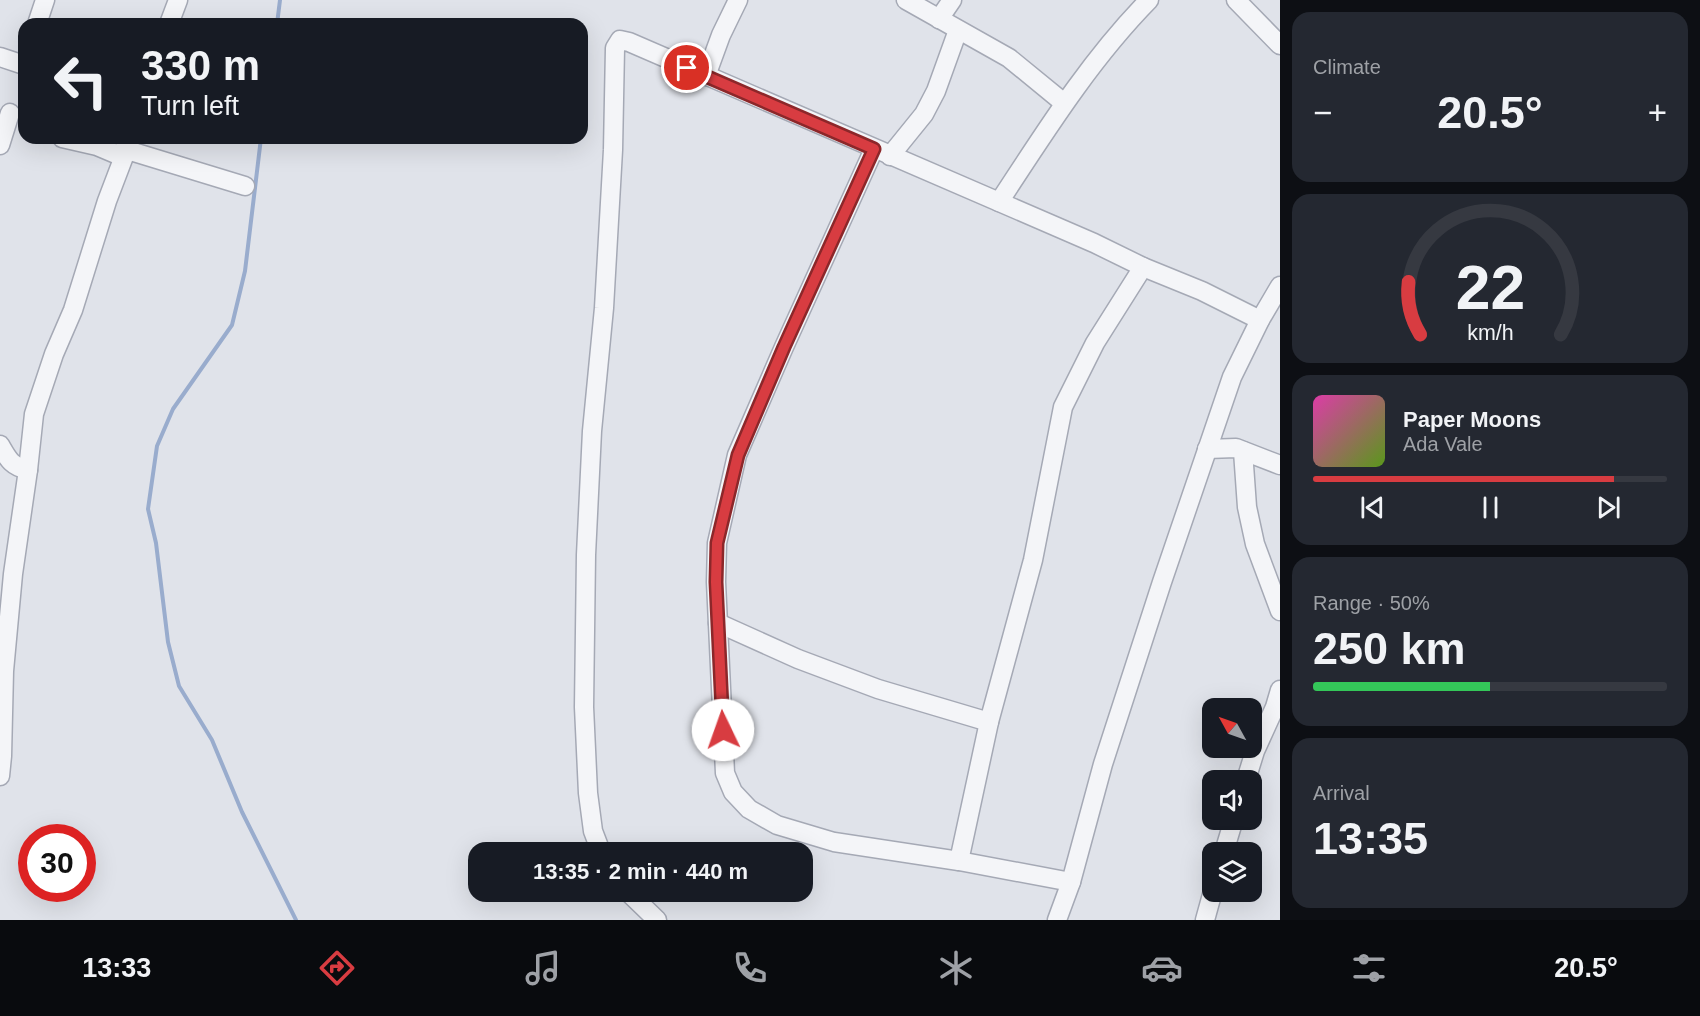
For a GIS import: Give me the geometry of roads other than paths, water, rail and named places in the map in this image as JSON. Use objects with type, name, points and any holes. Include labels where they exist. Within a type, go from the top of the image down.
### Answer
[{"type":"street","points":[[39,18],[45,0]]},
{"type":"street","points":[[171,18],[178,0]]},
{"type":"street","points":[[706,76],[721,35],[738,0]]},
{"type":"street","points":[[906,0],[1009,58],[1064,103]]},
{"type":"street","points":[[939,19],[952,0]]},
{"type":"street","points":[[999,202],[1064,103],[1126,23],[1149,0]]},
{"type":"street","points":[[1236,0],[1280,45]]},
{"type":"street","points":[[958,30],[936,90],[924,114],[882,153],[788,337],[738,455],[717,543],[716,582],[725,773],[733,792],[749,809],[777,825],[834,842],[959,861],[1071,882]]},
{"type":"street","points":[[597,842],[593,831],[588,783],[584,706],[586,567],[592,431],[607,263],[615,48],[620,40],[1094,243],[1143,267],[1202,291],[1260,320]]},
{"type":"street","points":[[0,57],[18,61]]},
{"type":"street","points":[[0,145],[11,114]]},
{"type":"street","points":[[88,144],[116,154],[129,144]]},
{"type":"street","points":[[129,144],[244,186]]},
{"type":"street","points":[[0,777],[2,671],[34,414],[54,354],[73,310],[107,201],[129,144]]},
{"type":"street","points":[[959,861],[989,722],[1033,560],[1063,407],[1095,343],[1143,267]]},
{"type":"street","points":[[1057,920],[1071,882],[1103,764],[1232,376],[1280,285]]},
{"type":"street","points":[[1218,418],[1239,449],[1255,544],[1280,611]]},
{"type":"street","points":[[0,445],[10,462],[28,470]]},
{"type":"street","points":[[1207,449],[1239,449],[1280,465]]},
{"type":"street","points":[[718,623],[798,659],[878,689],[989,722]]},
{"type":"street","points":[[1249,770],[1280,690]]},
{"type":"street","points":[[638,902],[657,920]]},
{"type":"street","points":[[1205,920],[1210,902]]},
{"type":"waterway","points":[[278,18],[280,0]]},
{"type":"waterway","points":[[260,144],[245,271],[232,325],[173,409],[157,446],[148,509],[156,543],[168,642],[179,686],[212,740],[242,812],[296,920]]}]
